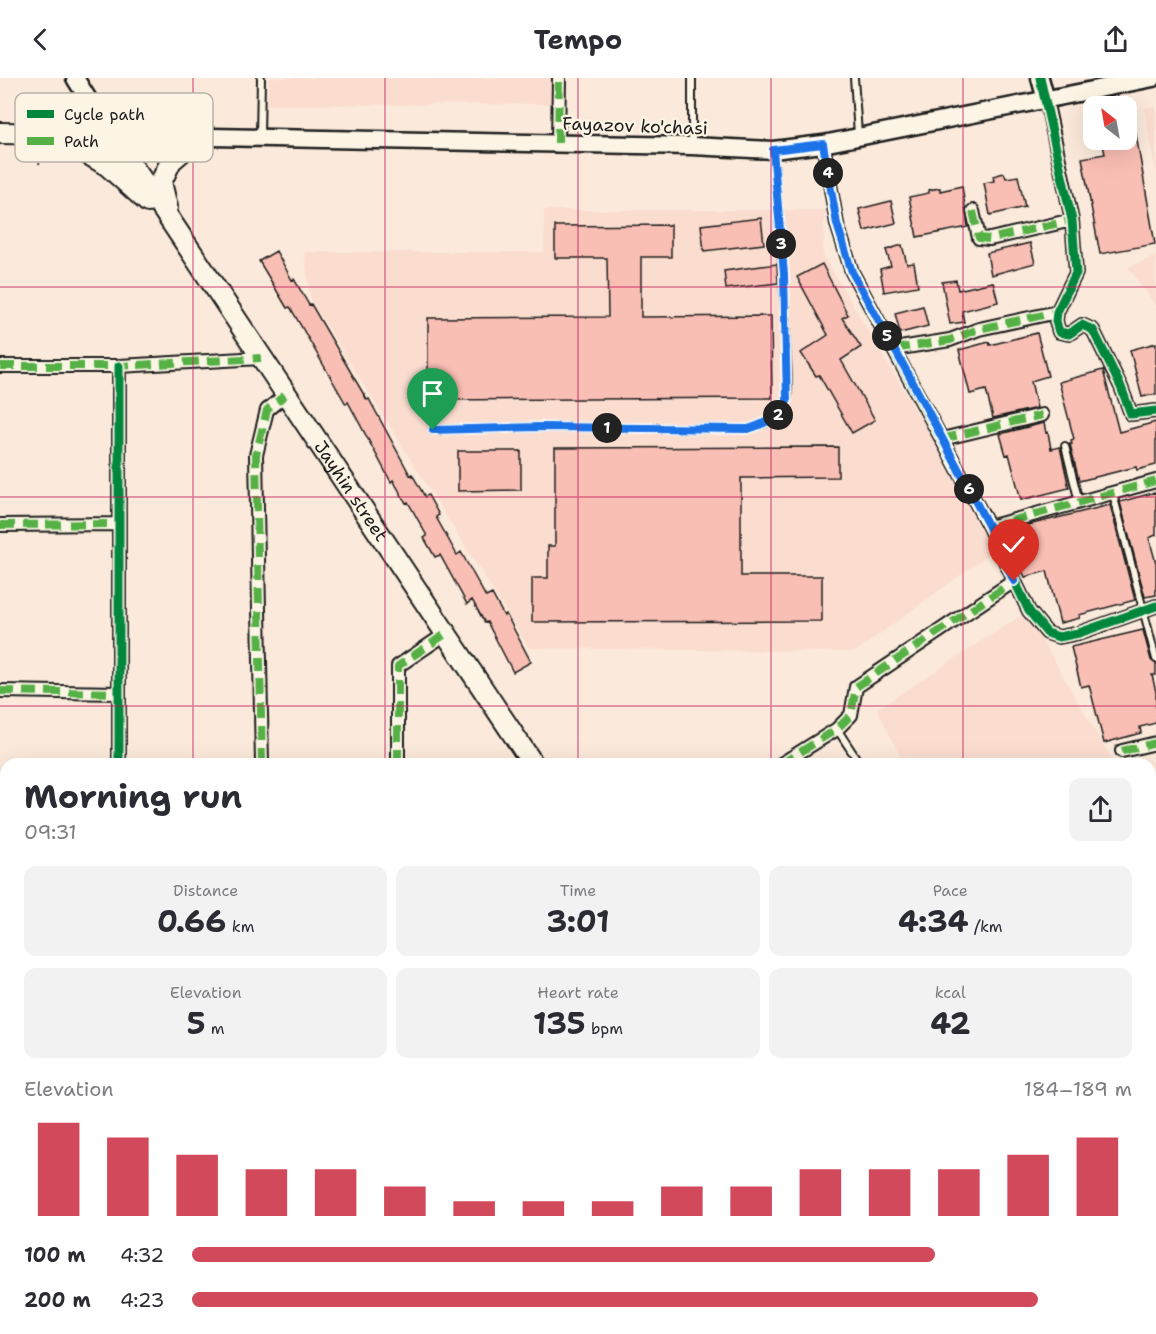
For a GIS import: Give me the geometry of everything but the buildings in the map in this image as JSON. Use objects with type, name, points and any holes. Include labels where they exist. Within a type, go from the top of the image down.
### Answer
[{"type":"main road","points":[[75,78],[84,93]]},
{"type":"main road","points":[[1040,78],[1046,100]]},
{"type":"main road","name":"Fayazov ko'chasi","points":[[213,136],[692,146],[773,150],[823,144],[1153,78]]},
{"type":"main road","points":[[0,133],[15,133]]},
{"type":"main road","points":[[101,162],[169,219]]},
{"type":"main road","points":[[129,162],[169,219]]},
{"type":"main road","points":[[169,219],[161,182],[171,162]]},
{"type":"main road","name":"Jayhin street","points":[[169,219],[529,758]]},
{"type":"street","points":[[558,143],[559,78]]},
{"type":"street","points":[[1046,100],[1072,220],[1076,273],[1057,312],[1056,321],[1059,332],[1069,334],[1082,325],[1093,330],[1121,387],[1131,414],[1156,411]]},
{"type":"street","points":[[823,144],[837,224],[852,272],[989,527],[1029,611],[1047,633],[1059,637],[1079,633],[1150,608]]},
{"type":"street","points":[[973,211],[979,238],[990,239],[1072,220]]},
{"type":"street","points":[[894,349],[950,340],[979,329],[1057,312]]},
{"type":"street","points":[[0,366],[119,366],[261,358]]},
{"type":"street","points":[[119,366],[119,758]]},
{"type":"street","points":[[262,758],[256,454],[267,410],[285,395]]},
{"type":"street","points":[[942,439],[1042,415]]},
{"type":"street","points":[[989,527],[1156,481]]},
{"type":"street","points":[[0,525],[119,524]]},
{"type":"street","points":[[791,758],[837,729],[851,715],[856,687],[1014,581]]},
{"type":"street","points":[[398,758],[398,666],[447,633]]},
{"type":"street","points":[[0,692],[119,693]]},
{"type":"street","points":[[1122,751],[1156,743]]},
{"type":"lane","points":[[260,137],[261,78]]},
{"type":"lane","points":[[692,78],[692,146]]},
{"type":"lane","points":[[854,78],[859,137]]},
{"type":"lane","points":[[433,430],[540,427],[748,429],[764,425],[779,413],[787,401],[784,274],[773,150]]},
{"type":"lane","points":[[1065,446],[1080,502]]},
{"type":"lane","points":[[1113,494],[1150,608],[1156,659]]},
{"type":"lane","points":[[837,729],[856,758]]},
{"type":"shaded area","points":[[269,78],[555,78],[555,104],[267,105]]},
{"type":"shaded area","points":[[1156,106],[1156,174],[1144,108]]},
{"type":"shaded area","points":[[544,210],[825,210],[823,255],[998,548],[855,652],[529,648],[311,301],[304,252],[544,252]]},
{"type":"shaded area","points":[[1156,256],[1156,306],[1128,267]]},
{"type":"shaded area","points":[[1026,612],[1111,758],[901,758],[877,709]]},
{"type":"marked path","points":[[558,143],[559,78]]},
{"type":"marked path","points":[[973,211],[979,238],[990,239],[1072,220]]},
{"type":"marked path","points":[[894,349],[950,340],[979,329],[1057,312]]},
{"type":"marked path","points":[[0,366],[119,366],[261,358]]},
{"type":"marked path","points":[[262,758],[256,455],[267,410],[285,395]]},
{"type":"marked path","points":[[942,439],[1042,415]]},
{"type":"marked path","points":[[989,527],[1156,481]]},
{"type":"marked path","points":[[0,525],[119,524]]},
{"type":"marked path","points":[[791,758],[837,729],[851,715],[856,687],[1014,581]]},
{"type":"marked path","points":[[398,758],[398,666],[447,633]]},
{"type":"marked path","points":[[0,691],[119,693]]},
{"type":"marked path","points":[[1122,751],[1156,743]]},
{"type":"cycle path","points":[[1040,78],[1072,220],[1076,273],[1057,312],[1056,321],[1059,332],[1069,334],[1082,325],[1093,330],[1121,387],[1131,414],[1156,411]]},
{"type":"cycle path","points":[[823,144],[837,224],[852,272],[989,527],[1029,611],[1047,633],[1059,637],[1079,633],[1156,606]]},
{"type":"cycle path","points":[[119,366],[119,758]]},
{"type":"route","points":[[433,430],[540,427],[748,429],[764,425],[779,413],[787,401],[784,274],[773,150],[823,144],[837,224],[852,272],[989,527],[1014,581]]}]
